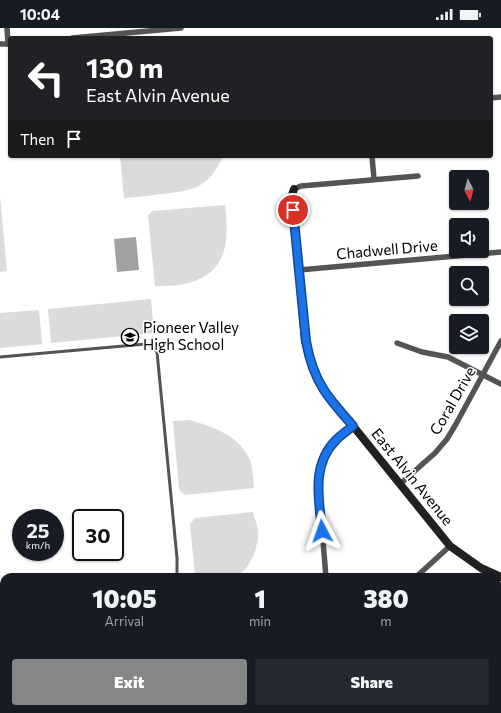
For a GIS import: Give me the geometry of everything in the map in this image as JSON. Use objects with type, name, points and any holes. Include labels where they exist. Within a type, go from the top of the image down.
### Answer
[{"type":"street","points":[[109,28],[110,35]]},
{"type":"street","points":[[97,36],[181,28]]},
{"type":"street","points":[[372,158],[374,180]]},
{"type":"street","points":[[294,189],[301,186],[418,176]]},
{"type":"street","name":"East Alvin Avenue","points":[[294,189],[292,195],[306,341],[309,358],[315,373],[324,390],[450,546],[481,568],[492,573]]},
{"type":"street","name":"Chadwell Drive","points":[[299,270],[501,252]]},
{"type":"street","name":"Coral Drive","points":[[400,484],[435,453],[447,439],[501,341]]},
{"type":"street","points":[[397,343],[422,352],[448,357],[501,384]]},
{"type":"street","points":[[326,573],[318,480],[320,464],[327,450],[336,440],[353,426]]},
{"type":"street","points":[[420,573],[450,546]]},
{"type":"lane","points":[[0,357],[146,344],[157,352],[177,558],[177,573]]},
{"type":"shaded area","points":[[120,158],[222,158],[212,175],[199,186],[182,191],[124,198]]},
{"type":"shaded area","points":[[0,197],[7,271],[0,272]]},
{"type":"shaded area","points":[[225,205],[227,230],[224,252],[212,271],[202,278],[189,283],[155,286],[148,216],[152,211]]},
{"type":"shaded area","points":[[136,237],[139,270],[117,272],[114,239]]},
{"type":"shaded area","points":[[151,299],[154,333],[51,343],[48,309]]},
{"type":"shaded area","points":[[39,310],[42,344],[0,348],[0,313]]},
{"type":"shaded area","points":[[189,420],[216,429],[232,438],[239,444],[250,460],[254,488],[185,495],[179,490],[173,421]]},
{"type":"shaded area","points":[[253,512],[258,530],[256,549],[249,563],[241,573],[195,573],[190,524],[195,518]]},
{"type":"place","name":"Pioneer Valley High School","points":[[130,337]]},
{"type":"route","points":[[293,210],[309,358],[324,390],[353,426],[336,440],[327,450],[320,464],[318,480],[322,531]]}]
